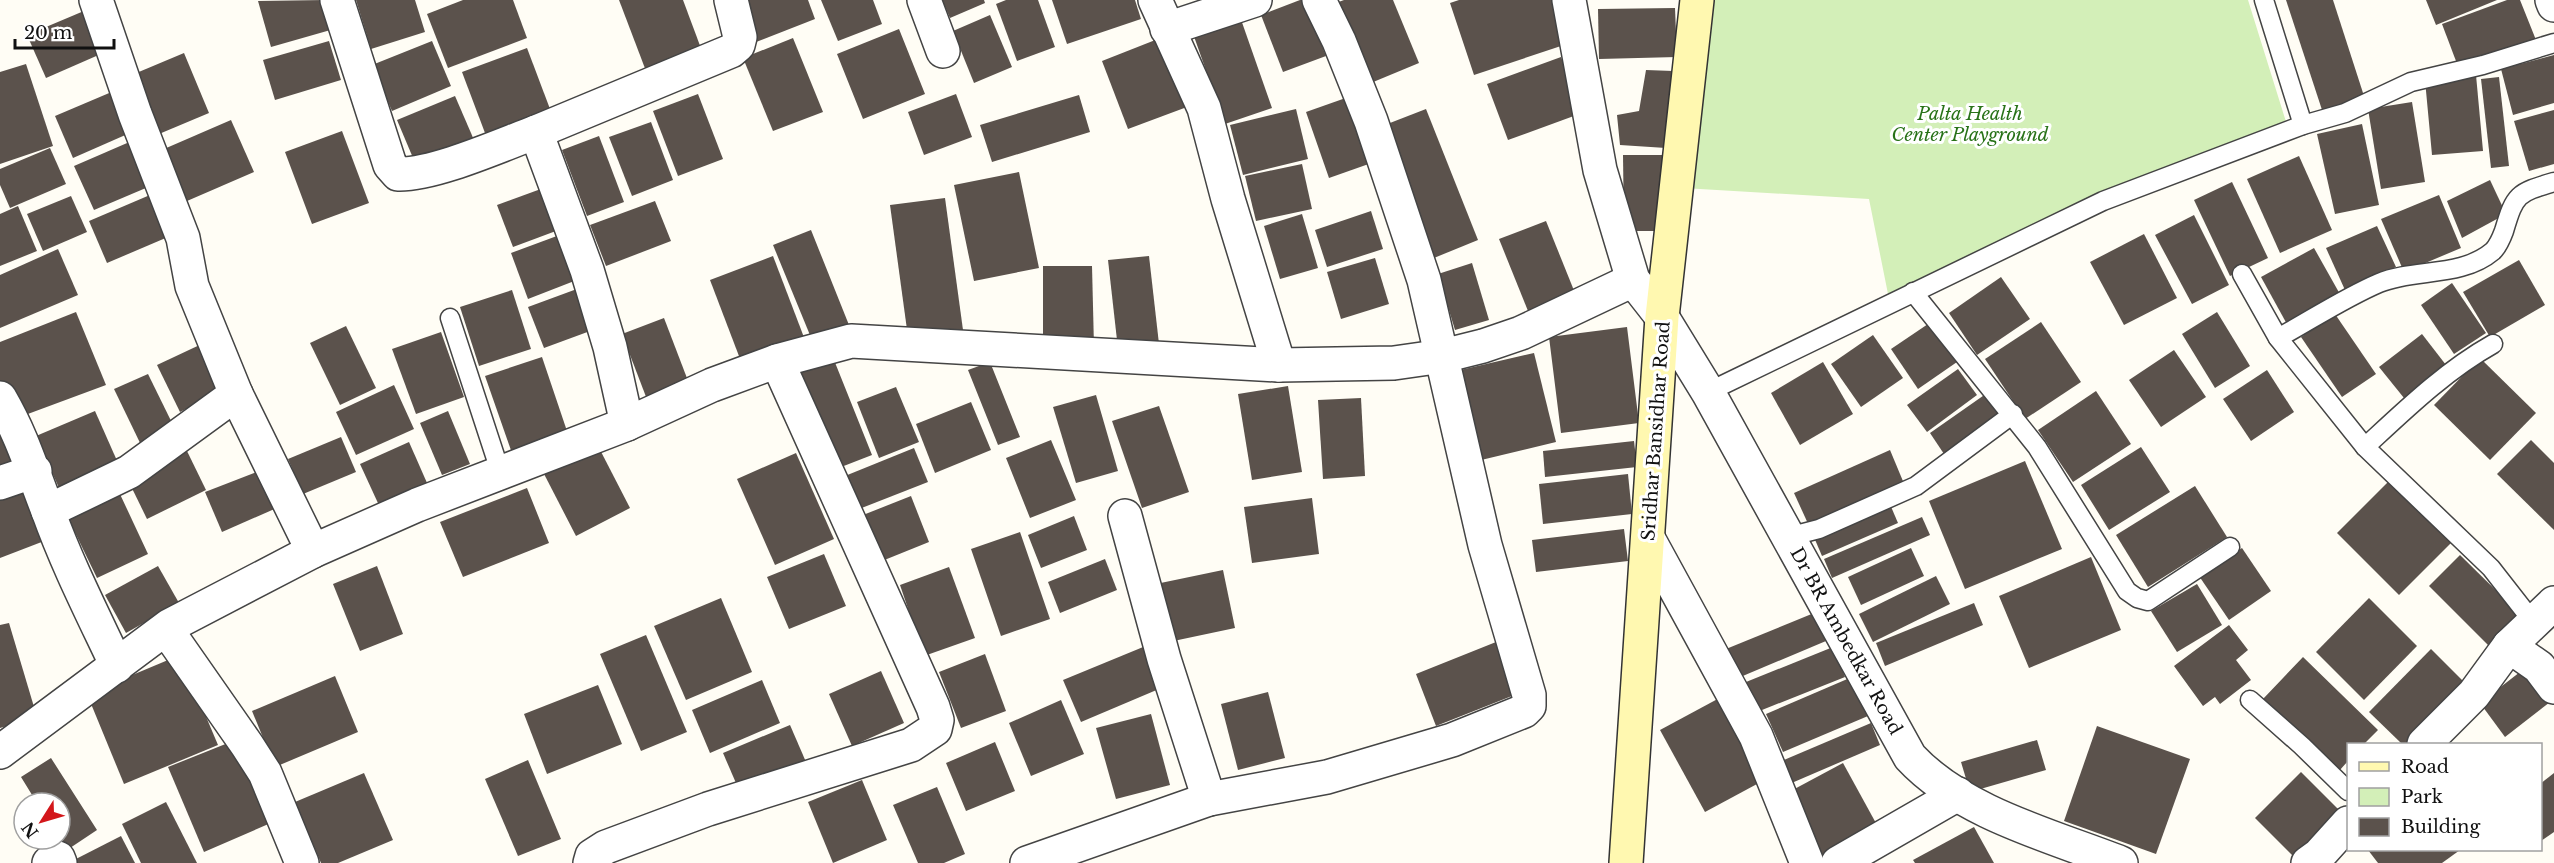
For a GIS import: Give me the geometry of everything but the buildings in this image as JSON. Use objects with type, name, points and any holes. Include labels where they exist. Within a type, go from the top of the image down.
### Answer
[{"type":"street","points":[[96,0],[135,114],[183,238],[192,286],[236,394],[313,551]]},
{"type":"street","points":[[337,0],[390,165],[398,174],[408,174],[457,161],[536,132],[731,51],[738,45],[740,38],[731,0]]},
{"type":"street","points":[[924,0],[943,51]]},
{"type":"street","points":[[1155,0],[1204,108],[1228,199],[1280,365]]},
{"type":"street","points":[[1167,29],[1255,0]]},
{"type":"street","points":[[1027,863],[1209,799],[1327,777],[1452,740],[1524,711],[1529,706],[1529,695],[1485,545],[1424,280],[1371,121],[1339,41],[1319,0]]},
{"type":"street","points":[[0,752],[166,629],[313,551],[417,505],[627,424],[712,385],[777,361],[850,341],[1280,365],[1394,363],[1443,356],[1521,333],[1633,280],[1600,170],[1569,0]]},
{"type":"street","name":"Sridhar Bansidhar Road","points":[[1626,863],[1662,317],[1696,0]]},
{"type":"street","points":[[2552,0],[2554,5]]},
{"type":"street","points":[[536,132],[587,270],[610,347],[627,424]]},
{"type":"street","name":"Dr BR Ambedkar Road","points":[[1633,280],[1662,317],[1708,392],[1910,757],[1922,770],[1958,794],[2058,850],[2121,863]]},
{"type":"street","points":[[590,863],[592,856],[606,847],[708,809],[911,745],[935,729],[937,720],[933,707],[777,361]]},
{"type":"street","points":[[48,511],[129,472],[236,394]]},
{"type":"street","points":[[0,398],[14,422],[35,471],[48,511],[117,666]]},
{"type":"street","points":[[0,483],[35,471]]},
{"type":"street","points":[[1125,516],[1164,659],[1209,799]]},
{"type":"street","points":[[1649,540],[1756,736],[1807,863]]},
{"type":"street","points":[[2425,743],[2474,694],[2510,646],[2544,613]]},
{"type":"street","points":[[166,629],[248,745],[265,773],[302,863]]},
{"type":"street","points":[[2510,646],[2539,667],[2554,687]]},
{"type":"street","points":[[1838,863],[1958,794]]},
{"type":"street","points":[[2325,858],[2347,827]]},
{"type":"street","points":[[49,863],[58,858],[60,863]]},
{"type":"lane","points":[[2264,0],[2303,125]]},
{"type":"lane","points":[[1708,392],[2103,201],[2303,125],[2345,113],[2411,82],[2483,65],[2554,43]]},
{"type":"lane","points":[[2278,338],[2379,283],[2466,266],[2485,256],[2498,245],[2512,203],[2518,196],[2528,190],[2554,182]]},
{"type":"lane","points":[[2242,274],[2278,338],[2365,447],[2491,568],[2544,613]]},
{"type":"lane","points":[[1912,292],[2013,414],[2037,447],[2127,591],[2148,602],[2230,546]]},
{"type":"lane","points":[[450,318],[501,474]]},
{"type":"lane","points":[[2365,447],[2411,404],[2468,358],[2493,344]]},
{"type":"lane","points":[[1788,537],[1819,529],[1916,486],[2013,414]]},
{"type":"lane","points":[[2250,700],[2347,789]]},
{"type":"green space","name":"Palta Health Center Playground","points":[[1703,0],[2248,0],[2287,125],[1888,294],[1869,199],[1683,188]]}]
